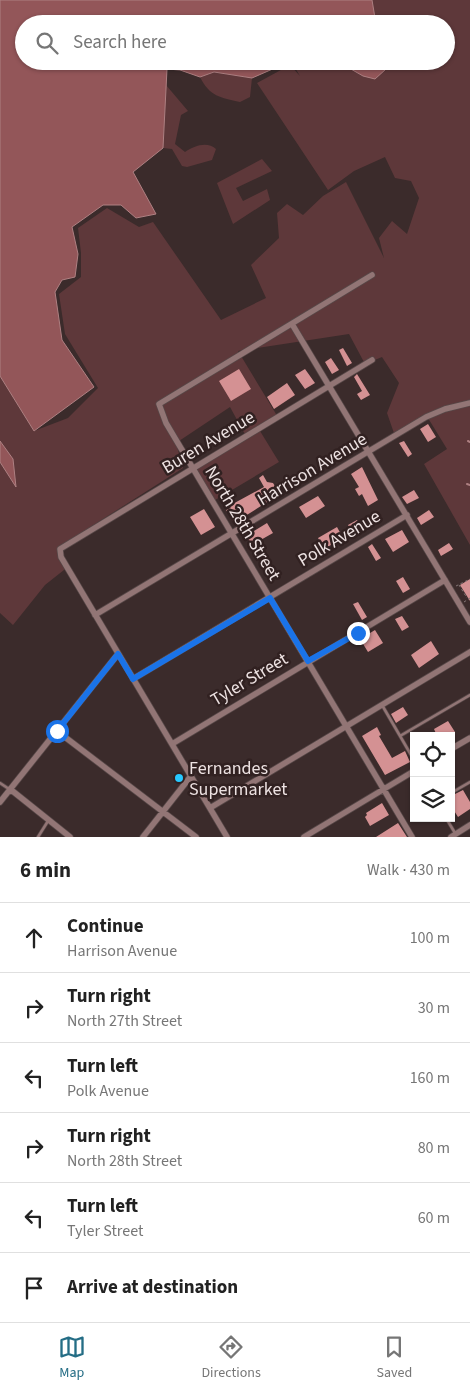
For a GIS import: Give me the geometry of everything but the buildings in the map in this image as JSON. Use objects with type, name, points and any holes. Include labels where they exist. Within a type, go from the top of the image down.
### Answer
[{"type":"street","points":[[372,275],[292,324],[470,622]]},
{"type":"street","name":"North 28th Street","points":[[292,324],[159,404],[166,423],[412,837]]},
{"type":"street","name":"Buren Avenue","points":[[95,615],[61,558],[60,549],[372,360]]},
{"type":"street","name":"Harrison Avenue","points":[[95,615],[369,453],[426,417],[470,402]]},
{"type":"street","name":"Polk Avenue","points":[[133,679],[407,515]]},
{"type":"street","name":"Tyler Street","points":[[172,744],[445,580]]},
{"type":"street","points":[[95,615],[227,837]]},
{"type":"street","points":[[210,808],[470,652]]},
{"type":"street","points":[[0,802],[118,654]]},
{"type":"street","points":[[57,731],[196,837]]},
{"type":"street","points":[[455,747],[470,738]]},
{"type":"street","points":[[304,837],[410,773]]},
{"type":"street","points":[[142,837],[191,776]]},
{"type":"street","points":[[10,789],[70,837]]},
{"type":"street","points":[[453,836],[470,825]]},
{"type":"lane","points":[[400,736],[470,695]]},
{"type":"lane","points":[[382,704],[410,753]]},
{"type":"lane","points":[[455,791],[470,782]]},
{"type":"lane","points":[[0,783],[10,789]]},
{"type":"lane","points":[[38,837],[48,820]]},
{"type":"lane","points":[[448,822],[453,836]]},
{"type":"path","points":[[455,586],[470,579]]},
{"type":"path","points":[[458,584],[468,600]]},
{"type":"shaded area","points":[[0,0],[372,0],[374,15],[15,15],[15,70],[167,70],[163,148],[133,172],[156,214],[136,218],[121,205],[103,205],[72,227],[78,254],[75,277],[62,280],[55,292],[62,340],[94,387],[34,431],[0,376]]},
{"type":"shaded area","points":[[372,0],[470,0],[470,545],[424,464],[447,449],[428,418],[395,436],[387,413],[399,383],[382,357],[365,364],[349,334],[238,351],[279,419],[260,431],[279,462],[215,500],[196,469],[247,438],[230,407],[176,443],[183,468],[59,547],[69,566],[45,585],[13,625],[0,613],[0,462],[15,485],[13,459],[0,441],[0,376],[34,431],[68,418],[98,388],[65,334],[59,294],[81,277],[78,228],[107,208],[139,227],[153,222],[221,320],[266,298],[251,265],[279,238],[277,213],[287,204],[303,215],[323,196],[346,182],[384,258],[379,238],[392,221],[407,234],[419,198],[411,181],[395,178],[385,157],[354,171],[328,190],[257,83],[281,70],[295,70],[300,76],[296,70],[353,70],[363,76],[383,70],[455,70],[455,15],[374,15]]},
{"type":"shaded area","points":[[180,70],[270,70],[252,78],[214,72],[200,77]]},
{"type":"shaded area","points":[[353,70],[385,70],[375,79],[363,76]]},
{"type":"shaded area","points":[[214,72],[252,78],[250,97],[240,102],[216,95],[207,88],[200,77]]},
{"type":"shaded area","points":[[166,85],[188,111],[181,115],[175,144],[185,152],[200,145],[209,145],[216,149],[212,160],[187,167],[182,166],[172,149],[163,148]]},
{"type":"shaded area","points":[[262,159],[272,171],[236,188],[243,201],[267,189],[270,200],[233,224],[217,183]]},
{"type":"shaded area","points":[[0,441],[13,459],[16,487],[0,462]]},
{"type":"place","name":"Fernandes Supermarket","points":[[179,778]]},
{"type":"route","points":[[57,731],[118,654],[133,679],[270,598],[308,661],[358,633]]}]
